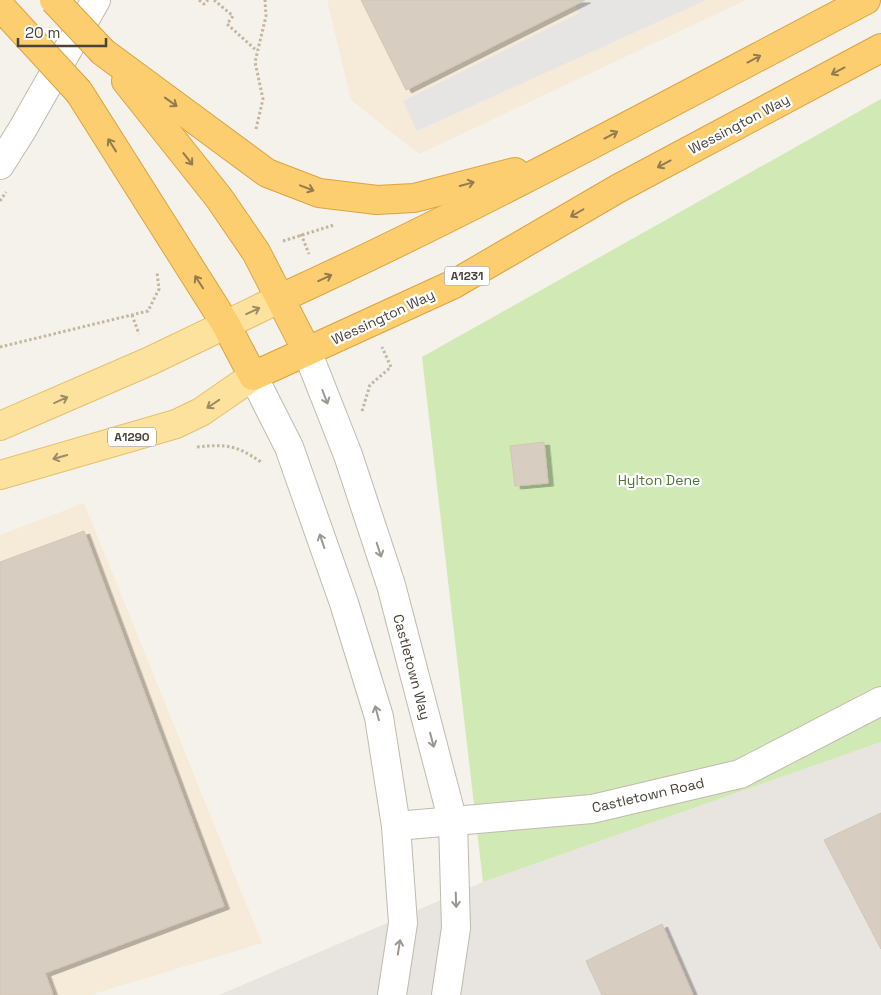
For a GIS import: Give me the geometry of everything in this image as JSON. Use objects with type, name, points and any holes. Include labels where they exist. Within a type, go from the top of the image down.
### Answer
[{"type":"highway","points":[[54,0],[103,52],[219,198],[256,252],[308,351]]},
{"type":"highway","points":[[281,298],[402,242],[568,158],[866,0]]},
{"type":"highway","points":[[0,6],[79,92],[225,323],[253,376]]},
{"type":"highway","name":"Wessington Way","points":[[253,376],[371,324],[454,284],[619,188],[881,48]]},
{"type":"highway","points":[[103,52],[267,173],[319,192],[377,200],[414,198],[568,158]]},
{"type":"main road","points":[[0,426],[150,361],[225,323],[281,298]]},
{"type":"main road","name":"Wessington Way","points":[[0,475],[176,424],[201,412],[253,376]]},
{"type":"street","points":[[0,165],[96,0]]},
{"type":"street","name":"Castletown Way","points":[[308,351],[348,455],[391,585],[453,822],[456,928],[446,995]]},
{"type":"street","points":[[253,376],[289,447],[344,603],[379,717],[396,826],[403,923],[392,995]]},
{"type":"street","name":"Castletown Road","points":[[396,826],[592,809],[740,774],[881,701]]},
{"type":"street","points":[[436,995],[446,995]]},
{"type":"path","points":[[199,0],[204,4],[208,0]]},
{"type":"path","points":[[214,0],[234,16],[227,24],[257,51]]},
{"type":"path","points":[[255,133],[263,100],[255,62],[266,16],[265,0]]},
{"type":"shaded area","points":[[327,0],[746,0],[419,154],[351,100]]},
{"type":"shaded area","points":[[573,0],[706,0],[417,131],[403,101],[579,13]]},
{"type":"shaded area","points":[[84,503],[262,943],[90,995],[0,995],[0,535]]},
{"type":"shaded area","points":[[881,742],[881,995],[219,995],[483,882]]},
{"type":"green space","name":"Hylton Dene","points":[[881,99],[881,742],[483,882],[422,357]]},
{"type":"building","points":[[361,0],[585,0],[406,90]]},
{"type":"building","points":[[544,442],[548,483],[515,486],[510,446]]},
{"type":"building","points":[[84,531],[224,906],[45,973],[53,995],[0,995],[0,562]]},
{"type":"building","points":[[881,813],[881,949],[824,840]]},
{"type":"building","points":[[662,924],[693,995],[602,995],[586,961]]}]
